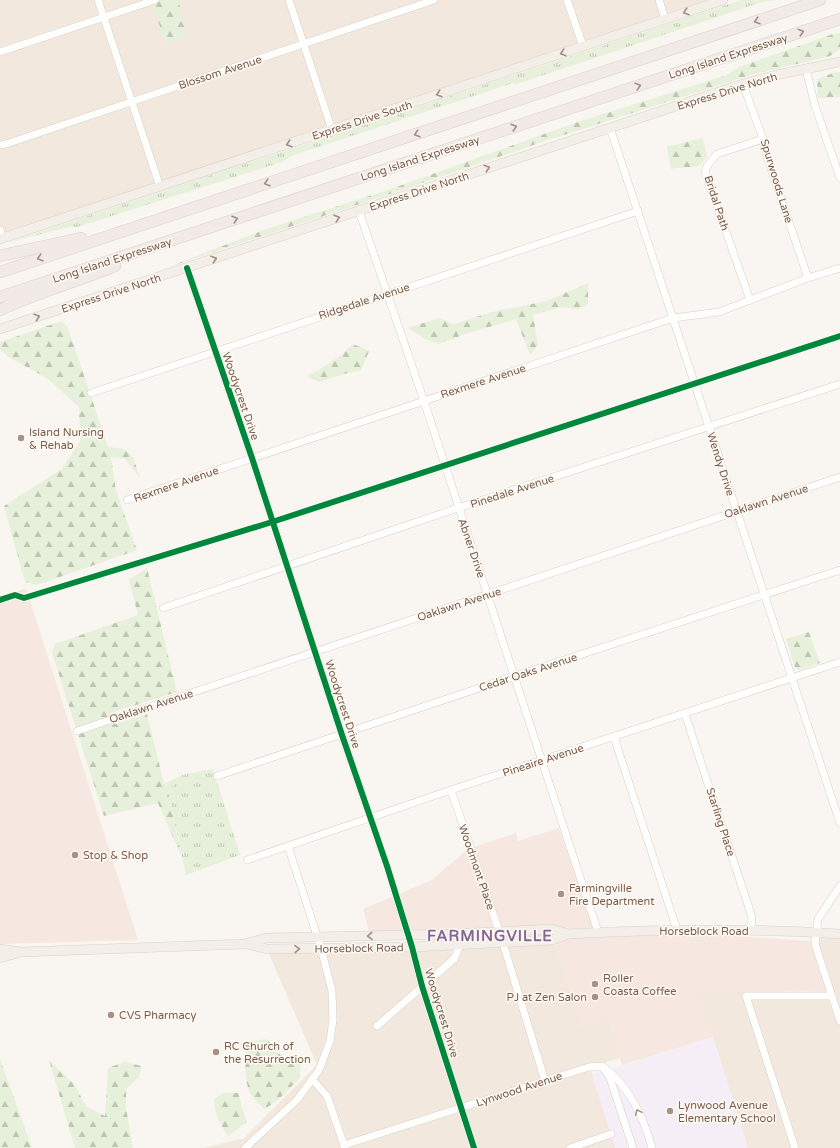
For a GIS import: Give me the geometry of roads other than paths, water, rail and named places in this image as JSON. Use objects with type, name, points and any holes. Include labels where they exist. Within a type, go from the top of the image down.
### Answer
[{"type":"highway","points":[[0,272],[820,0]]},
{"type":"highway","name":"Long Island Expressway","points":[[0,297],[836,20]]},
{"type":"highway","points":[[0,256],[157,220]]},
{"type":"highway","points":[[0,310],[33,295],[99,273],[185,236]]},
{"type":"main road","name":"Express Drive South","points":[[1,236],[332,130],[723,0]]},
{"type":"main road","name":"Express Drive North","points":[[0,329],[743,84],[840,62]]},
{"type":"main road","name":"Horseblock Road","points":[[0,949],[22,952],[244,944],[266,938],[317,938],[552,929],[568,934]]},
{"type":"main road","name":"Horseblock Road","points":[[244,944],[267,949],[412,947],[552,940],[568,934],[598,932],[677,930],[751,930],[840,934]]},
{"type":"main road","name":"Horseblock Road","points":[[0,958],[22,952]]},
{"type":"street","points":[[98,0],[160,186]]},
{"type":"street","points":[[0,52],[155,0]]},
{"type":"street","points":[[290,0],[332,130]]},
{"type":"street","name":"Blossom Avenue","points":[[3,144],[434,0]]},
{"type":"street","points":[[567,0],[583,46]]},
{"type":"street","points":[[659,0],[665,19]]},
{"type":"street","points":[[806,69],[815,106],[840,178]]},
{"type":"street","name":"Spurwoods Lane","points":[[743,84],[763,139],[767,157],[808,278]]},
{"type":"street","name":"Wendy Drive","points":[[610,128],[840,823]]},
{"type":"street","name":"Bridal Path","points":[[750,300],[705,172],[707,166],[717,154],[763,139]]},
{"type":"street","name":"Abner Drive","points":[[359,211],[424,401],[598,932]]},
{"type":"street","name":"Ridgedale Avenue","points":[[91,393],[215,350],[638,211]]},
{"type":"street","name":"Woodycrest Drive","points":[[187,268],[252,458],[316,651],[342,735],[371,817],[409,935],[422,986],[474,1148]]},
{"type":"street","name":"Rexmere Avenue","points":[[127,500],[673,318],[719,312],[808,278],[840,268]]},
{"type":"street","name":"Pinedale Avenue","points":[[163,608],[458,508],[840,384]]},
{"type":"street","name":"Oaklawn Avenue","points":[[77,731],[840,477]]},
{"type":"street","name":"Cedar Oaks Avenue","points":[[217,776],[514,676],[840,570]]},
{"type":"street","name":"Pineaire Avenue","points":[[247,860],[451,790],[840,662]]},
{"type":"street","name":"Starling Place","points":[[685,714],[752,917],[751,930]]},
{"type":"street","points":[[614,737],[677,930]]},
{"type":"street","name":"Woodmont Place","points":[[451,790],[503,943],[545,1081]]},
{"type":"street","points":[[245,1148],[297,1100],[319,1070],[330,1041],[333,1020],[332,991],[321,948],[288,846]]},
{"type":"street","points":[[840,886],[818,919],[815,944],[840,1021]]},
{"type":"street","points":[[377,1026],[454,959],[460,945]]},
{"type":"street","points":[[795,1148],[746,996],[832,996]]},
{"type":"street","points":[[602,1066],[610,1078],[633,1148]]},
{"type":"street","points":[[602,1066],[617,1078],[631,1096],[649,1136],[652,1148]]},
{"type":"street","name":"Lynwood Avenue","points":[[345,1146],[589,1067],[602,1066]]},
{"type":"street","points":[[312,1079],[327,1096],[345,1146]]},
{"type":"street","points":[[570,1148],[611,1134]]},
{"type":"place","name":"Island Nursing & Rehab","points":[[21,438]]},
{"type":"place","name":"Stop & Shop","points":[[75,855]]},
{"type":"place","name":"Farmingville Fire Department","points":[[561,894]]},
{"type":"place","name":"Roller Coasta Coffee","points":[[595,984]]},
{"type":"place","name":"PJ at Zen Salon","points":[[595,997]]},
{"type":"place","name":"CVS Pharmacy","points":[[111,1015]]},
{"type":"place","name":"RC Church of the Resurrection","points":[[216,1052]]},
{"type":"place","name":"Lynwood Avenue Elementary School","points":[[670,1111]]},
{"type":"district","name":"FARMINGVILLE","points":[[490,936]]}]
